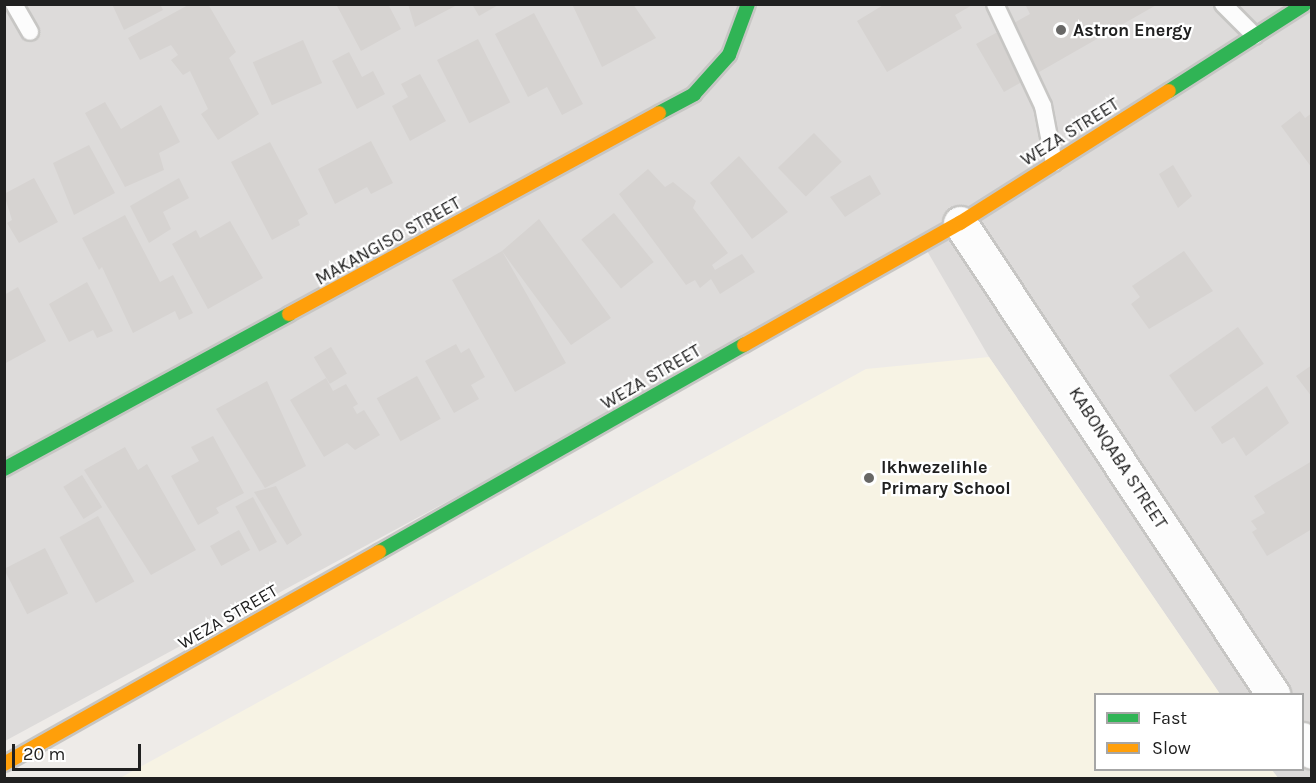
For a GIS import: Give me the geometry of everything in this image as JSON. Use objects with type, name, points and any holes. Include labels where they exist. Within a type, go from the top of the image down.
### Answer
[{"type":"street","name":"MAKANGISO STREET","points":[[4,469],[694,94],[729,55],[748,4]]},
{"type":"street","name":"WEZA STREET","points":[[4,764],[960,223],[1305,4]]},
{"type":"street","name":"KABONQABA STREET","points":[[960,223],[1272,693]]},
{"type":"lane","points":[[15,4],[30,32]]},
{"type":"lane","points":[[995,4],[1043,106],[1054,164]]},
{"type":"lane","points":[[1222,4],[1255,36]]},
{"type":"shaded area","points":[[5,5],[1311,5],[1311,778],[1278,778],[1273,771],[1304,771],[1304,693],[1219,693],[989,357],[923,244],[5,741]]},
{"type":"shaded area","name":"Ikhwezelihle Primary School","points":[[989,357],[1219,693],[1094,693],[1094,771],[1273,771],[1278,778],[120,778],[866,369]]},
{"type":"building","points":[[112,4],[160,4],[163,10],[124,30]]},
{"type":"building","points":[[190,4],[208,4],[236,52],[229,58],[259,114],[218,140],[201,114],[208,109],[190,71],[183,75],[171,60],[178,55],[171,45],[140,60],[128,38]]},
{"type":"building","points":[[336,4],[388,4],[401,29],[361,51]]},
{"type":"building","points":[[408,4],[459,4],[415,27]]},
{"type":"building","points":[[472,4],[500,4],[479,16]]},
{"type":"building","points":[[572,4],[633,4],[656,38],[602,67]]},
{"type":"building","points":[[885,4],[974,4],[955,15],[962,28],[887,72],[857,21]]},
{"type":"building","points":[[1025,4],[1158,4],[1004,92],[976,44],[1030,14]]},
{"type":"building","points":[[534,13],[583,104],[562,115],[547,87],[528,97],[495,34]]},
{"type":"building","points":[[478,39],[510,102],[469,123],[437,60]]},
{"type":"building","points":[[303,40],[322,83],[272,105],[253,62]]},
{"type":"building","points":[[349,52],[362,77],[373,71],[385,94],[357,109],[332,61]]},
{"type":"building","points":[[420,74],[446,121],[410,141],[392,106],[408,97],[401,84]]},
{"type":"building","points":[[105,102],[121,129],[161,105],[180,142],[159,153],[164,170],[125,187],[85,113]]},
{"type":"building","points":[[1300,111],[1305,118],[1312,113],[1312,168],[1281,126]]},
{"type":"building","points":[[814,133],[842,162],[806,197],[778,168]]},
{"type":"building","points":[[371,141],[393,183],[371,194],[367,187],[335,204],[318,169]]},
{"type":"building","points":[[270,142],[308,214],[298,220],[300,225],[272,240],[231,162]]},
{"type":"building","points":[[89,145],[115,193],[74,215],[53,163]]},
{"type":"building","points":[[739,156],[788,212],[752,239],[710,183]]},
{"type":"building","points":[[1173,165],[1192,196],[1178,208],[1159,174]]},
{"type":"building","points":[[648,169],[665,187],[673,182],[696,201],[693,208],[728,253],[712,265],[715,270],[742,254],[755,272],[720,294],[711,279],[700,288],[695,280],[686,285],[619,194]]},
{"type":"building","points":[[870,175],[881,194],[845,217],[830,197]]},
{"type":"building","points":[[34,178],[58,222],[19,243],[7,223],[12,220],[4,194]]},
{"type":"building","points":[[179,178],[189,198],[163,212],[171,229],[149,243],[130,206]]},
{"type":"building","points":[[614,213],[654,262],[621,288],[581,239]]},
{"type":"building","points":[[125,215],[160,282],[173,275],[193,313],[179,320],[175,311],[133,333],[102,267],[99,270],[82,238]]},
{"type":"building","points":[[539,219],[611,318],[571,345],[502,251]]},
{"type":"building","points":[[230,221],[263,278],[208,309],[172,244],[196,230],[200,238]]},
{"type":"building","points":[[502,251],[566,363],[515,392],[452,280]]},
{"type":"building","points":[[1184,251],[1213,291],[1149,329],[1131,304],[1140,297],[1132,286]]},
{"type":"building","points":[[87,282],[113,331],[97,338],[93,330],[69,342],[49,304]]},
{"type":"building","points":[[18,287],[46,341],[4,364],[4,295]]},
{"type":"building","points":[[1238,327],[1264,364],[1195,412],[1169,375]]},
{"type":"building","points":[[456,344],[461,353],[469,348],[485,377],[471,385],[479,399],[454,413],[425,361]]},
{"type":"building","points":[[331,347],[347,374],[330,384],[314,357]]},
{"type":"building","points":[[1312,365],[1312,397],[1296,376]]},
{"type":"building","points":[[417,376],[441,419],[401,441],[377,398]]},
{"type":"building","points":[[326,378],[333,391],[346,384],[358,404],[353,407],[357,414],[364,410],[380,435],[355,450],[347,443],[324,457],[290,400]]},
{"type":"building","points":[[267,381],[306,466],[265,488],[216,409]]},
{"type":"building","points":[[1267,386],[1289,423],[1246,456],[1234,437],[1222,444],[1211,427]]},
{"type":"building","points":[[213,436],[244,493],[216,508],[219,513],[198,525],[171,476],[199,461],[191,447]]},
{"type":"building","points":[[125,447],[138,470],[147,464],[196,550],[151,575],[84,470]]},
{"type":"building","points":[[1312,461],[1312,529],[1267,556],[1252,532],[1257,529],[1251,521],[1265,513],[1254,496]]},
{"type":"building","points":[[82,475],[102,507],[83,519],[63,487]]},
{"type":"building","points":[[276,486],[302,535],[287,545],[254,492]]},
{"type":"building","points":[[253,497],[277,542],[259,551],[235,506]]},
{"type":"building","points":[[98,516],[134,582],[96,603],[60,537]]},
{"type":"building","points":[[239,530],[250,550],[221,566],[210,546]]},
{"type":"building","points":[[45,548],[68,593],[27,614],[4,569]]},
{"type":"traffic: fast","points":[[659,113],[694,94],[729,55],[748,4]]},
{"type":"traffic: fast","points":[[1169,91],[1305,4]]},
{"type":"traffic: fast","points":[[4,469],[289,314]]},
{"type":"traffic: fast","points":[[379,552],[744,345]]},
{"type":"traffic: slow","points":[[744,345],[960,223],[1169,91]]},
{"type":"traffic: slow","points":[[289,314],[659,113]]},
{"type":"traffic: slow","points":[[4,764],[379,552]]},
{"type":"place","name":"Astron Energy","points":[[1061,30]]},
{"type":"place","name":"Ikhwezelihle Primary School","points":[[869,478]]}]
